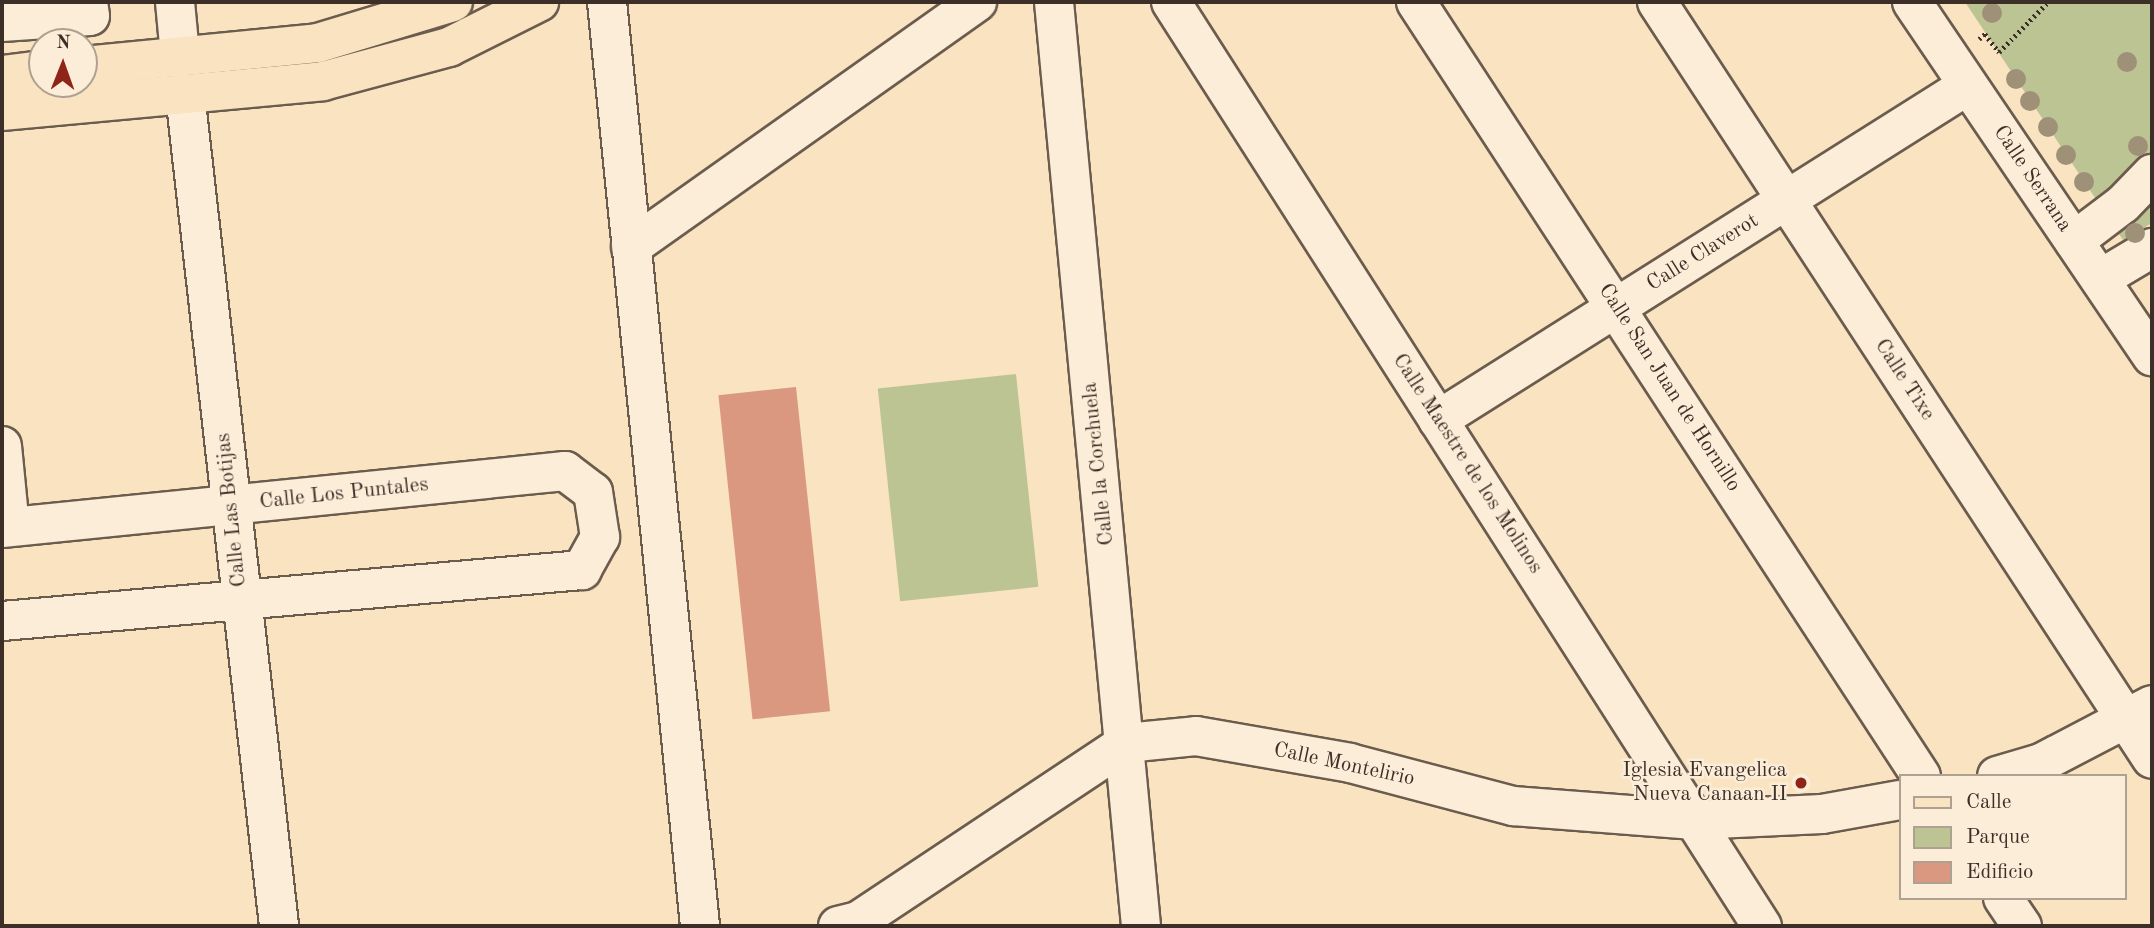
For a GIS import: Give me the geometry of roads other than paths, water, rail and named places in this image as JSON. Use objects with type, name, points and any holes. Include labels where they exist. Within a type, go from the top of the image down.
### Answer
[{"type":"main road","points":[[98,64],[318,43],[453,2]]},
{"type":"main road","points":[[2,111],[323,81],[449,47],[539,2]]},
{"type":"street","points":[[26,72],[16,21],[90,16],[88,2]]},
{"type":"street","points":[[175,2],[180,55]]},
{"type":"street","points":[[607,2],[700,926]]},
{"type":"street","points":[[631,247],[977,2]]},
{"type":"street","name":"Calle la Corchuela","points":[[1054,2],[1126,743],[1141,926]]},
{"type":"street","name":"Calle Maestre de los Molinos","points":[[1171,2],[1762,926]]},
{"type":"street","name":"Calle San Juan de Hornillo","points":[[1416,2],[1920,774]]},
{"type":"street","name":"Calle Tixe","points":[[1657,2],[1786,200],[2140,712],[2152,759]]},
{"type":"street","name":"Calle Serrana","points":[[1912,2],[2152,356]]},
{"type":"street","name":"Calle Claverot","points":[[1438,419],[1786,200],[1959,72]]},
{"type":"street","name":"Calle Las Botijas","points":[[185,94],[278,926]]},
{"type":"street","points":[[2074,242],[2123,204],[2152,174]]},
{"type":"street","points":[[2100,279],[2152,248]]},
{"type":"street","points":[[2,446],[6,528]]},
{"type":"street","name":"Calle Los Puntales","points":[[6,528],[565,471],[593,492],[600,537]]},
{"type":"street","points":[[2,621],[582,570],[600,537],[660,531]]},
{"type":"street","points":[[2004,774],[2040,763],[2140,712]]},
{"type":"street","name":"Calle Montelirio","points":[[838,926],[858,920],[1126,743],[1196,736],[1350,763],[1513,806],[1694,820],[1822,814],[1898,800]]},
{"type":"street","points":[[2004,900],[2022,926]]},
{"type":"place","name":"Iglesia Evangelica Nueva Canaan II","points":[[1801,783]]}]
